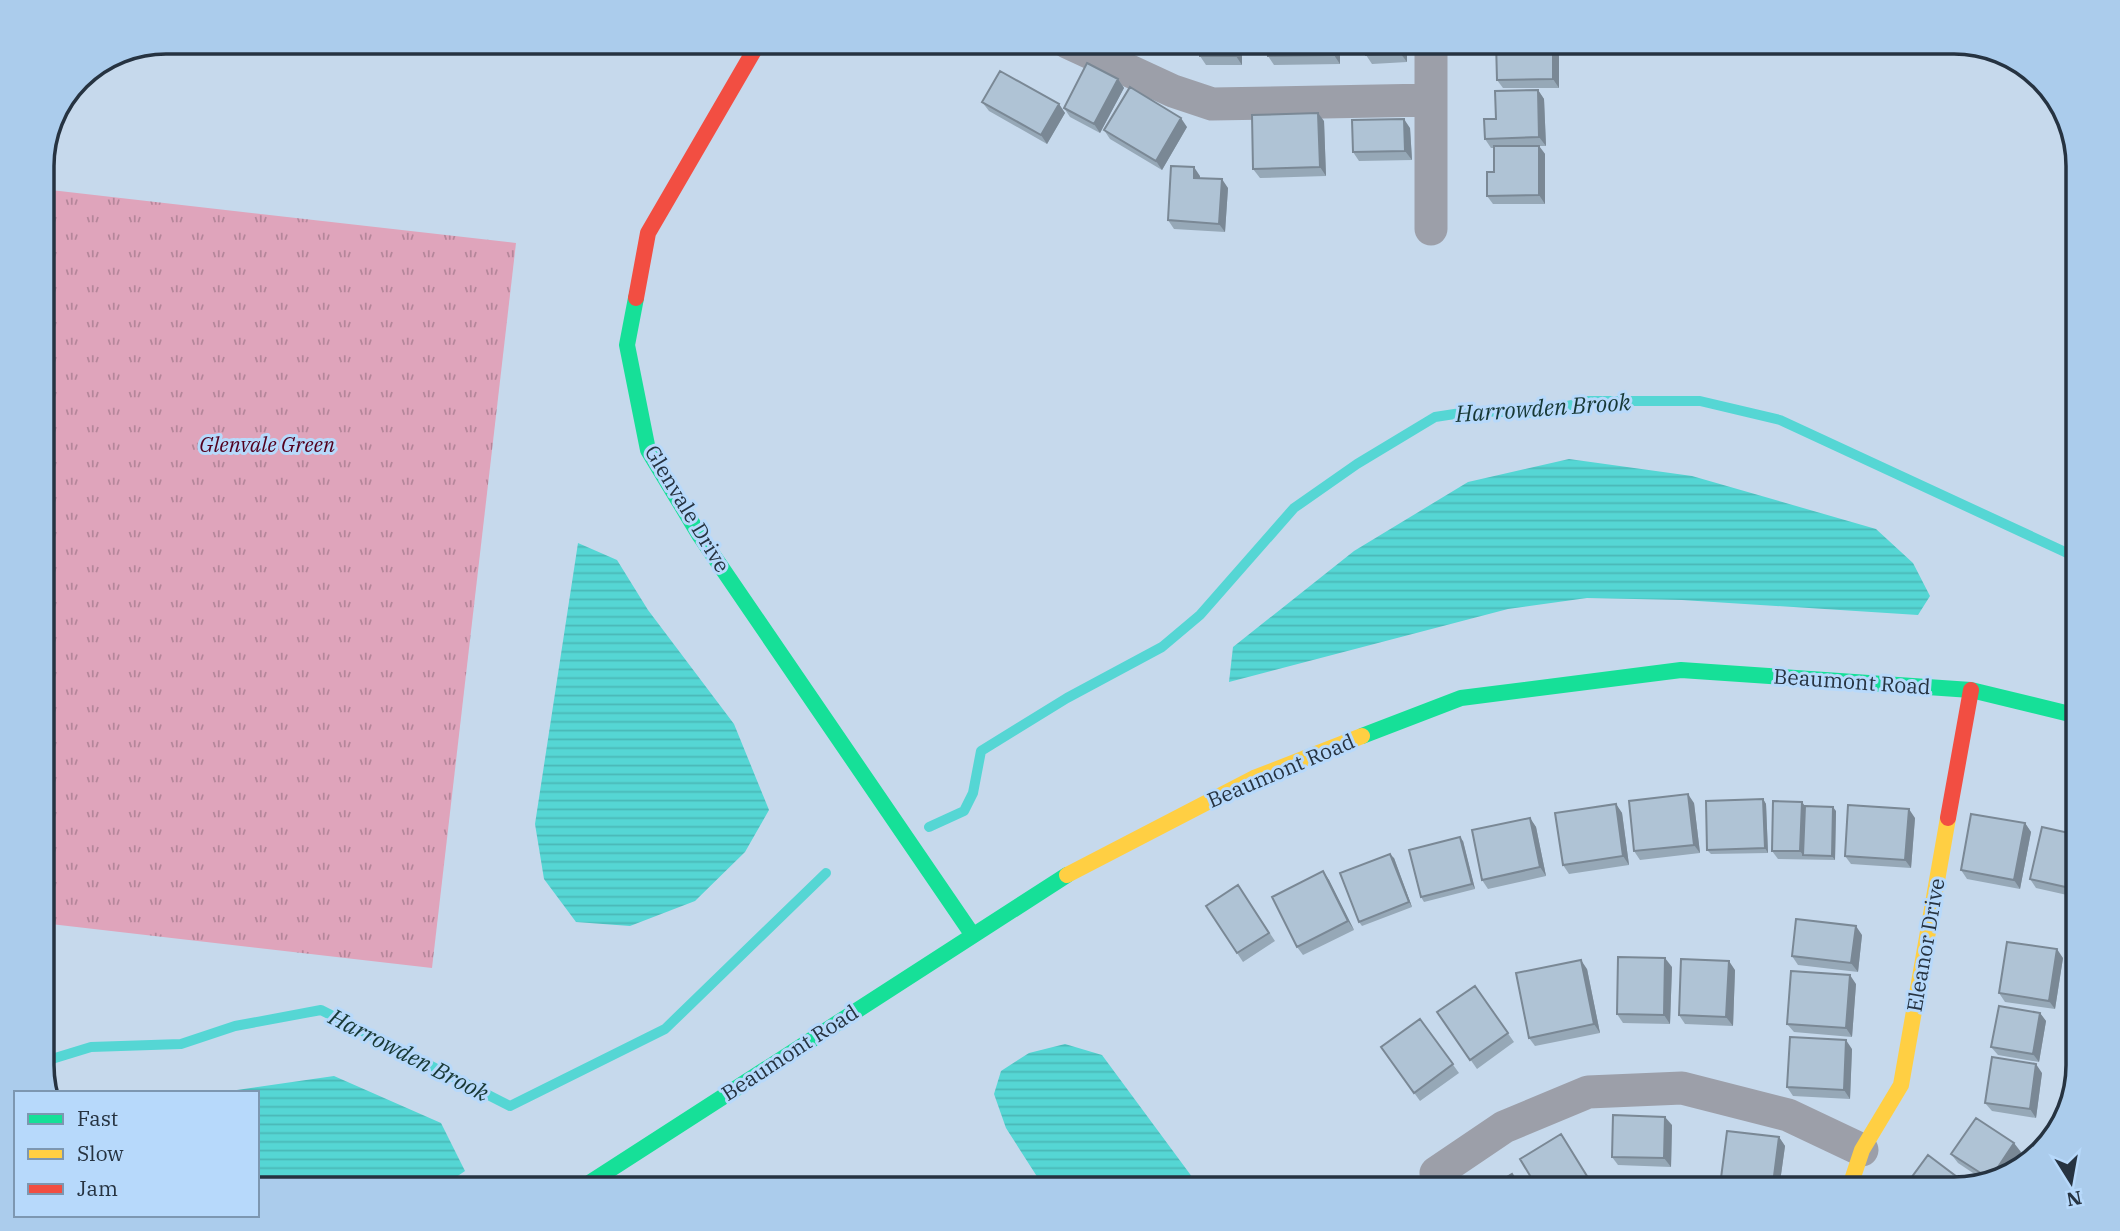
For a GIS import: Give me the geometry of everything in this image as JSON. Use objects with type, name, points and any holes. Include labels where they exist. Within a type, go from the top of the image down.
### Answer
[{"type":"street","name":"Glenvale Drive","points":[[752,54],[648,233],[627,345],[648,450],[700,536],[972,934]]},
{"type":"street","points":[[1094,54],[1174,91],[1212,104],[1431,100]]},
{"type":"street","points":[[1431,54],[1431,229]]},
{"type":"street","name":"Beaumont Road","points":[[598,1177],[1071,872],[1254,778],[1461,698],[1681,670],[1971,690],[2066,713]]},
{"type":"street","name":"Eleanor Drive","points":[[1853,1177],[1862,1150],[1901,1085],[1971,690]]},
{"type":"street","points":[[1436,1173],[1504,1127],[1588,1092],[1682,1088],[1788,1115],[1862,1150]]},
{"type":"green space","name":"Glenvale Green","points":[[54,190],[516,243],[432,968],[54,924]]},
{"type":"shaded area","points":[[1569,459],[1692,476],[1876,529],[1913,563],[1930,596],[1918,615],[1682,600],[1587,598],[1508,609],[1229,682],[1233,647],[1354,551],[1468,482]]},
{"type":"shaded area","points":[[578,543],[617,560],[648,610],[734,724],[769,810],[745,852],[695,901],[630,926],[576,922],[544,879],[535,824]]},
{"type":"shaded area","points":[[1065,1044],[1102,1055],[1192,1177],[1037,1177],[1006,1128],[994,1094],[1001,1071],[1029,1053]]},
{"type":"shaded area","points":[[334,1076],[441,1123],[465,1171],[456,1177],[259,1177],[259,1091],[230,1091]]},
{"type":"building","points":[[1200,54],[1236,54],[1236,56]]},
{"type":"building","points":[[1268,54],[1334,54],[1334,55]]},
{"type":"building","points":[[1496,54],[1553,54],[1553,79],[1497,80]]},
{"type":"building","points":[[1087,63],[1118,79],[1094,124],[1064,108]]},
{"type":"building","points":[[1000,71],[1059,104],[1041,135],[982,102]]},
{"type":"building","points":[[1130,87],[1181,118],[1156,161],[1104,130]]},
{"type":"building","points":[[1538,90],[1539,137],[1485,139],[1484,119],[1496,119],[1495,91]]},
{"type":"building","points":[[1318,113],[1320,167],[1253,169],[1252,115]]},
{"type":"building","points":[[1404,119],[1405,151],[1353,152],[1352,120]]},
{"type":"building","points":[[1494,146],[1539,146],[1539,195],[1487,196],[1487,172],[1494,172]]},
{"type":"building","points":[[1171,166],[1194,167],[1194,178],[1222,179],[1219,224],[1168,220]]},
{"type":"building","points":[[1688,794],[1694,845],[1634,851],[1629,801]]},
{"type":"building","points":[[1763,799],[1765,848],[1707,850],[1706,801]]},
{"type":"building","points":[[1773,801],[1802,802],[1800,851],[1772,851]]},
{"type":"building","points":[[1616,804],[1623,856],[1563,865],[1555,813]]},
{"type":"building","points":[[1848,805],[1909,809],[1905,860],[1845,856]]},
{"type":"building","points":[[1805,806],[1833,807],[1832,856],[1803,855]]},
{"type":"building","points":[[1971,814],[2025,823],[2014,880],[1961,870]]},
{"type":"building","points":[[1530,818],[1540,867],[1482,880],[1472,830]]},
{"type":"building","points":[[2042,827],[2066,832],[2066,887],[2030,879]]},
{"type":"building","points":[[1460,837],[1472,884],[1421,897],[1409,850]]},
{"type":"building","points":[[1390,854],[1409,902],[1359,922],[1340,873]]},
{"type":"building","points":[[1323,871],[1348,921],[1297,947],[1272,897]]},
{"type":"building","points":[[1238,885],[1269,933],[1237,953],[1206,906]]},
{"type":"building","points":[[1796,919],[1856,926],[1851,963],[1792,956]]},
{"type":"building","points":[[2007,942],[2057,949],[2049,1001],[1999,993]]},
{"type":"building","points":[[1618,957],[1665,958],[1664,1015],[1617,1014]]},
{"type":"building","points":[[1681,959],[1729,961],[1726,1017],[1679,1015]]},
{"type":"building","points":[[1581,960],[1594,1024],[1529,1038],[1516,973]]},
{"type":"building","points":[[1791,971],[1850,975],[1846,1028],[1787,1024]]},
{"type":"building","points":[[1475,986],[1508,1033],[1470,1060],[1437,1012]]},
{"type":"building","points":[[1999,1006],[2040,1013],[2033,1054],[1991,1047]]},
{"type":"building","points":[[1420,1019],[1453,1064],[1414,1093],[1381,1047]]},
{"type":"building","points":[[1790,1037],[1846,1040],[1844,1090],[1787,1087]]},
{"type":"building","points":[[1992,1057],[2036,1064],[2030,1109],[1985,1103]]},
{"type":"building","points":[[1613,1115],[1665,1117],[1664,1158],[1612,1157]]},
{"type":"building","points":[[1976,1118],[2014,1143],[1998,1167],[1981,1173],[1951,1154]]},
{"type":"building","points":[[1727,1131],[1779,1137],[1774,1177],[1721,1177]]},
{"type":"building","points":[[1561,1134],[1588,1177],[1531,1177],[1520,1159]]},
{"type":"building","points":[[1928,1155],[1957,1177],[1954,1177],[1912,1177]]},
{"type":"waterway","name":"Harrowden Brook","points":[[929,827],[964,811],[973,793],[981,751],[1067,698],[1162,647],[1200,615],[1294,508],[1357,464],[1435,417],[1474,411],[1537,413],[1588,401],[1700,401],[1780,420],[2066,552]]},
{"type":"waterway","name":"Harrowden Brook","points":[[54,1058],[91,1047],[181,1044],[235,1026],[321,1010],[510,1106],[665,1029],[826,873]]},
{"type":"traffic: fast","points":[[636,298],[627,345],[648,450],[700,536],[972,934]]},
{"type":"traffic: fast","points":[[1362,736],[1461,698],[1681,670],[1971,690],[2066,713]]},
{"type":"traffic: fast","points":[[599,1177],[1067,875]]},
{"type":"traffic: slow","points":[[1067,875],[1254,778],[1362,736]]},
{"type":"traffic: slow","points":[[1853,1177],[1862,1150],[1901,1085],[1948,818]]},
{"type":"traffic: jam","points":[[636,298],[648,233],[752,54]]},
{"type":"traffic: jam","points":[[1948,818],[1971,690]]}]
